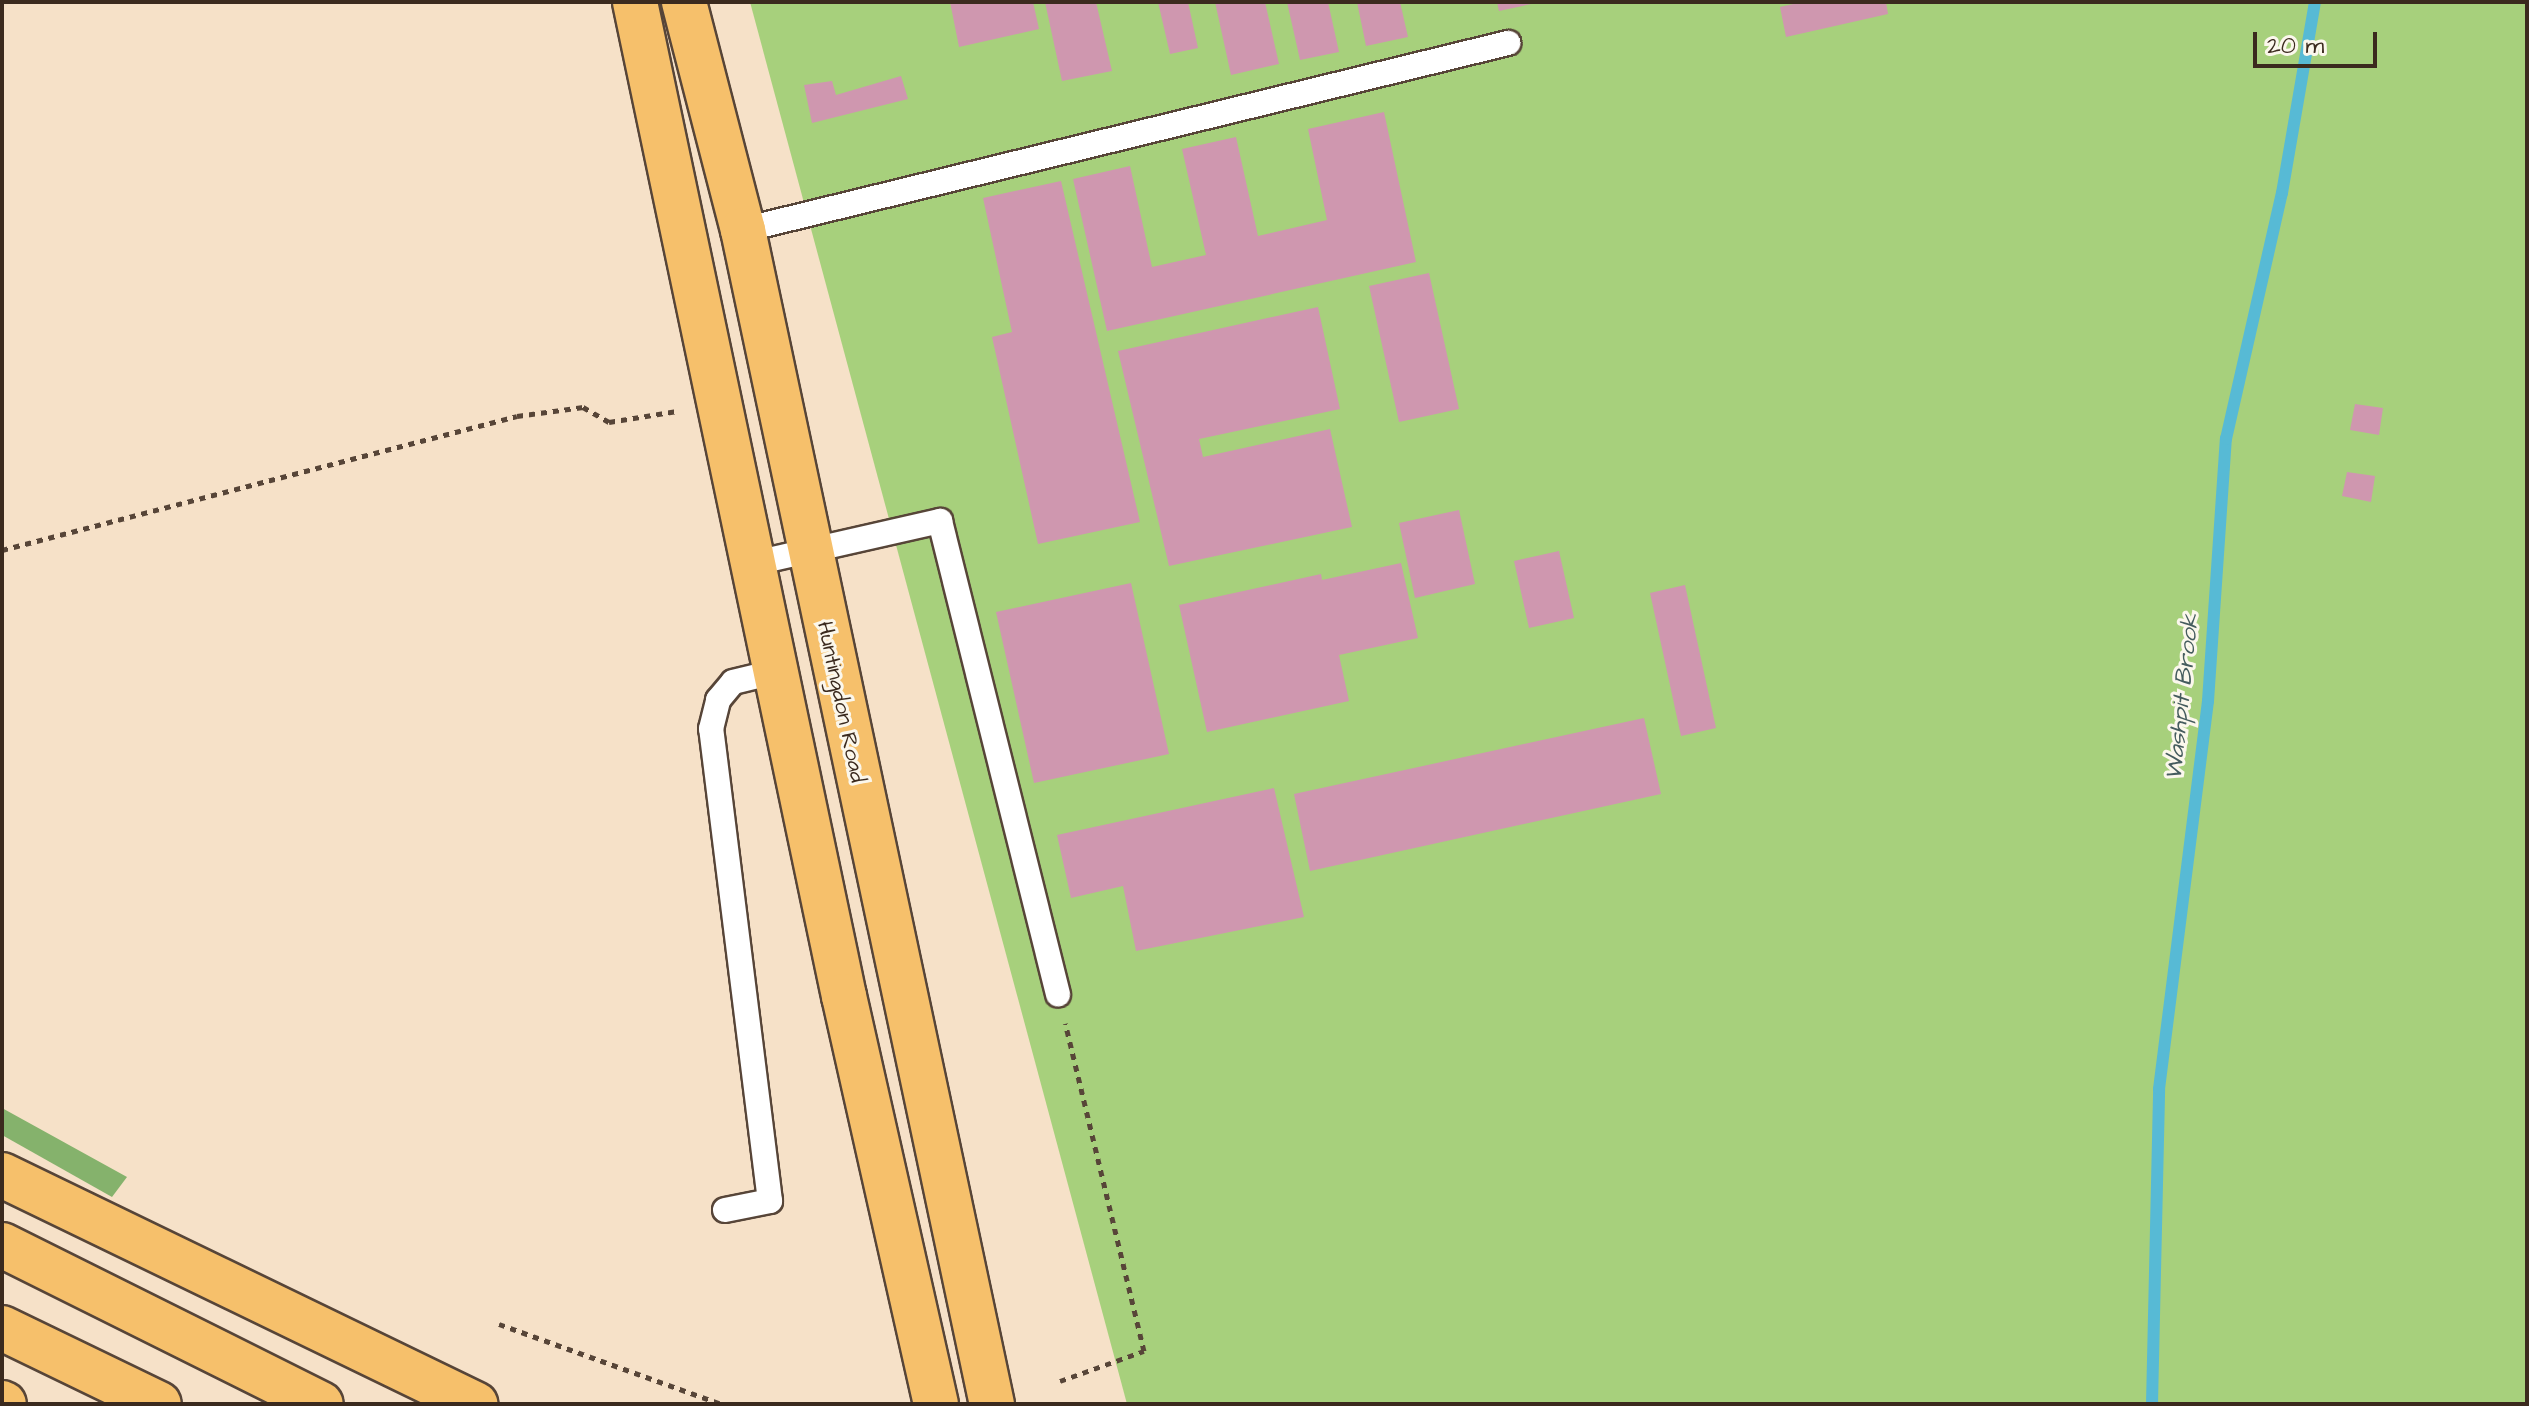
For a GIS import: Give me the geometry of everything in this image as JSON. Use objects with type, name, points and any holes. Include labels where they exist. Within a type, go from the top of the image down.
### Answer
[{"type":"main road","points":[[635,2],[684,246],[719,393],[936,1404]]},
{"type":"main road","name":"Huntingdon Road","points":[[684,2],[743,230],[808,550],[992,1404]]},
{"type":"main road","points":[[684,246],[743,230]]},
{"type":"main road","points":[[2,1175],[475,1404]]},
{"type":"main road","points":[[2,1245],[321,1404]]},
{"type":"main road","points":[[2,1328],[159,1404]]},
{"type":"lane","points":[[743,230],[1508,43]]},
{"type":"lane","points":[[755,563],[940,521],[1058,995]]},
{"type":"lane","points":[[725,1210],[770,1201],[711,729],[718,700],[733,682],[778,671]]},
{"type":"path","points":[[2,550],[517,416],[583,407],[609,422],[673,413],[719,393]]},
{"type":"path","points":[[1058,995],[1144,1351],[1060,1381]]},
{"type":"path","points":[[499,1324],[721,1404]]},
{"type":"green space","points":[[750,2],[2527,2],[2527,1404],[1127,1404]]},
{"type":"green space","points":[[2,1108],[127,1177],[112,1197],[2,1135]]},
{"type":"building","points":[[950,2],[1033,2],[1039,29],[959,47]]},
{"type":"building","points":[[1045,2],[1096,2],[1112,71],[1062,81]]},
{"type":"building","points":[[1158,2],[1188,2],[1198,48],[1170,54]]},
{"type":"building","points":[[1215,2],[1265,2],[1279,64],[1231,75]]},
{"type":"building","points":[[1287,2],[1328,2],[1339,52],[1300,60]]},
{"type":"building","points":[[1357,2],[1400,2],[1408,37],[1366,46]]},
{"type":"building","points":[[1497,2],[1536,2],[1536,3],[1499,11]]},
{"type":"building","points":[[1802,2],[1886,2],[1888,14],[1786,37],[1780,7]]},
{"type":"building","points":[[901,76],[908,99],[812,123],[804,85],[832,81],[836,95]]},
{"type":"building","points":[[1384,112],[1416,262],[1107,331],[1073,179],[1130,166],[1152,267],[1206,255],[1182,149],[1236,137],[1258,236],[1327,220],[1308,129]]},
{"type":"building","points":[[1061,181],[1140,522],[1038,544],[992,337],[1012,332],[983,198]]},
{"type":"building","points":[[1429,273],[1459,409],[1399,422],[1369,286]]},
{"type":"building","points":[[1318,307],[1340,409],[1199,439],[1203,457],[1330,429],[1352,527],[1169,566],[1118,351]]},
{"type":"building","points":[[2355,404],[2383,408],[2379,435],[2350,430]]},
{"type":"building","points":[[2347,472],[2375,476],[2371,502],[2342,496]]},
{"type":"building","points":[[1459,510],[1475,584],[1415,598],[1399,523]]},
{"type":"building","points":[[1559,551],[1574,618],[1529,628],[1514,561]]},
{"type":"building","points":[[1401,563],[1418,638],[1339,655],[1349,701],[1207,732],[1179,605],[1321,574],[1322,580]]},
{"type":"building","points":[[1131,583],[1169,754],[1034,783],[996,612]]},
{"type":"building","points":[[1685,585],[1716,728],[1681,736],[1650,593]]},
{"type":"building","points":[[1644,718],[1661,794],[1310,871],[1294,794]]},
{"type":"building","points":[[1274,788],[1304,917],[1136,951],[1123,886],[1071,898],[1057,835]]},
{"type":"waterway","name":"Washpit Brook","points":[[2152,1404],[2159,1089],[2208,701],[2226,439],[2282,193],[2315,2]]}]
